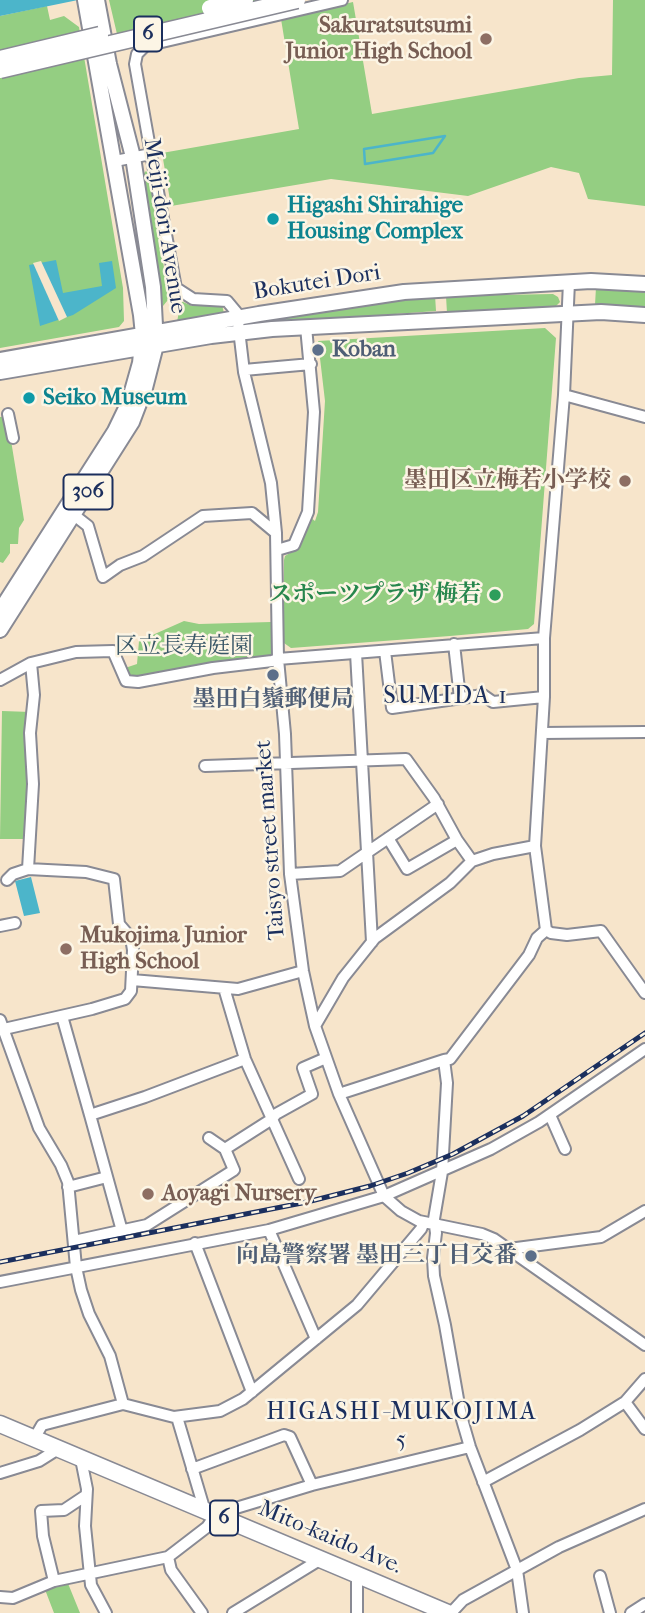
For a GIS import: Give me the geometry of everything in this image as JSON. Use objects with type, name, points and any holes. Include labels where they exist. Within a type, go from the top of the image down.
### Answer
[{"type":"highway","name":"6","points":[[0,58],[245,0]]},
{"type":"highway","name":"6","points":[[0,71],[298,0]]},
{"type":"highway","name":"Mito-kaido Ave.","points":[[0,1424],[357,1573],[426,1609],[450,1613]]},
{"type":"main road","name":"Meiji-dori Avenue","points":[[0,630],[132,422],[145,388],[150,340],[146,233],[133,157],[109,64],[85,0]]},
{"type":"main road","name":"Meiji-dori Avenue","points":[[0,611],[115,431],[129,402],[150,340],[115,161],[94,20],[97,0]]},
{"type":"main road","name":"Bokutei Dori","points":[[0,360],[150,340],[404,292],[569,282],[645,284]]},
{"type":"main road","name":"Bokutei Dori","points":[[239,325],[306,327],[569,313],[645,315]]},
{"type":"main road","name":"Bokutei Dori","points":[[0,372],[150,340]]},
{"type":"street","points":[[239,325],[234,307],[227,301],[193,299],[176,288],[135,64],[137,54],[145,46],[342,0]]},
{"type":"street","points":[[115,161],[150,154]]},
{"type":"street","points":[[546,930],[535,846],[544,697],[544,638],[564,395],[569,282]]},
{"type":"street","name":"Taisyo street market","points":[[239,325],[244,370],[271,483],[276,533],[278,659],[287,764],[290,874],[303,971],[315,1026],[326,1058],[384,1196]]},
{"type":"street","points":[[277,550],[295,545],[308,512],[314,429],[306,327]]},
{"type":"street","points":[[244,370],[311,364]]},
{"type":"street","points":[[564,395],[645,416]]},
{"type":"street","points":[[8,414],[13,438]]},
{"type":"street","points":[[74,515],[88,526],[103,577],[120,565],[143,556],[203,516],[252,513],[276,533]]},
{"type":"street","points":[[0,680],[31,663],[76,652],[113,651],[126,681],[138,682],[278,659],[544,638]]},
{"type":"street","points":[[454,644],[460,698]]},
{"type":"street","points":[[385,650],[392,708],[482,695],[493,702],[544,697]]},
{"type":"street","points":[[356,653],[372,942]]},
{"type":"street","points":[[29,869],[33,784],[30,733],[34,695],[31,663]]},
{"type":"street","points":[[542,733],[645,732]]},
{"type":"street","points":[[205,766],[406,759],[438,804],[457,840],[472,861]]},
{"type":"street","points":[[290,874],[340,871],[438,804]]},
{"type":"street","points":[[388,838],[407,869],[457,840]]},
{"type":"street","points":[[315,1026],[343,978],[372,942],[450,883],[472,861],[535,846]]},
{"type":"street","points":[[7,880],[13,874],[29,869],[86,872],[114,879],[119,925],[131,938],[134,950],[131,990],[125,999],[62,1016],[2,1025],[4,1048],[39,1128],[61,1165],[68,1187],[76,1267],[85,1304],[110,1356],[123,1404]]},
{"type":"street","points":[[0,926],[15,923]]},
{"type":"street","points":[[546,930],[567,935],[601,931],[645,993]]},
{"type":"street","points":[[339,1094],[438,1060],[450,1059],[528,955],[537,938],[546,930]]},
{"type":"street","points":[[132,980],[238,989],[303,971]]},
{"type":"street","points":[[224,988],[245,1059],[299,1179]]},
{"type":"street","points":[[62,1016],[122,1231]]},
{"type":"street","points":[[0,1282],[269,1230],[384,1196],[491,1149],[550,1115],[645,1049]]},
{"type":"street","points":[[225,1149],[276,1114],[312,1094],[303,1068],[326,1058]]},
{"type":"street","points":[[90,1115],[245,1059]]},
{"type":"street","points":[[444,1060],[447,1083],[442,1172],[429,1224],[434,1276],[461,1416],[470,1447],[517,1570],[523,1613]]},
{"type":"street","points":[[550,1115],[565,1149]]},
{"type":"street","points":[[74,1241],[147,1225],[234,1170],[225,1149],[209,1138]]},
{"type":"street","points":[[68,1187],[107,1177]]},
{"type":"street","points":[[384,1196],[401,1211],[429,1224],[482,1234],[509,1249],[645,1345]]},
{"type":"street","points":[[509,1249],[601,1237],[645,1211]]},
{"type":"street","points":[[34,1439],[42,1425],[123,1404],[147,1412],[177,1417],[219,1411],[252,1392],[357,1305],[429,1224]]},
{"type":"street","points":[[269,1230],[316,1339]]},
{"type":"street","points":[[195,1243],[252,1392]]},
{"type":"street","points":[[483,1482],[580,1430],[625,1402],[645,1378]]},
{"type":"street","points":[[625,1402],[645,1429]]},
{"type":"street","points":[[0,1597],[13,1598],[54,1581],[168,1557],[207,1527],[210,1511],[192,1469],[177,1417]]},
{"type":"street","points":[[192,1469],[284,1435],[290,1437],[312,1485]]},
{"type":"street","points":[[210,1511],[470,1447]]},
{"type":"street","points":[[0,1473],[39,1461],[58,1449]]},
{"type":"street","points":[[81,1460],[87,1489],[85,1526],[90,1585],[106,1613]]},
{"type":"street","points":[[54,1581],[43,1536],[41,1511],[64,1510],[85,1496]]},
{"type":"street","points":[[450,1613],[463,1600],[559,1547],[645,1509]]},
{"type":"street","points":[[168,1557],[171,1570],[202,1613]]},
{"type":"street","points":[[233,1613],[321,1559]]},
{"type":"street","points":[[357,1573],[357,1613]]},
{"type":"street","points":[[600,1576],[610,1613]]},
{"type":"street","points":[[631,1613],[645,1604]]},
{"type":"green space","points":[[109,0],[268,0],[117,34]]},
{"type":"green space","points":[[613,0],[645,0],[645,206],[588,199],[579,173],[551,167],[468,196],[331,179],[171,206],[162,153],[299,129],[281,19],[353,2],[372,114],[579,78],[612,75]]},
{"type":"green space","points":[[47,6],[50,20],[64,16],[79,27],[123,288],[124,321],[119,327],[0,348],[0,16]]},
{"type":"green space","points":[[146,171],[149,175],[167,286],[172,295],[163,306],[143,174]]},
{"type":"green space","points":[[596,287],[645,291],[645,308],[595,305]]},
{"type":"green space","points":[[553,294],[560,302],[555,307],[447,313],[446,296]]},
{"type":"green space","points":[[435,295],[436,311],[272,323],[271,319],[394,298]]},
{"type":"green space","points":[[181,301],[192,306],[222,305],[224,313],[177,322]]},
{"type":"green space","points":[[545,328],[556,338],[534,624],[528,629],[450,636],[291,648],[284,643],[285,556],[298,548],[311,518],[315,521],[318,512],[325,401],[318,341]]},
{"type":"green space","points":[[7,416],[24,520],[19,528],[18,544],[10,544],[10,553],[3,563],[0,562],[0,417]]},
{"type":"green space","name":"区立長寿庭園","points":[[184,621],[199,624],[271,622],[273,656],[134,679],[128,676],[125,668],[137,664],[139,641]]},
{"type":"green space","points":[[2,711],[31,712],[27,839],[0,839]]},
{"type":"green space","points":[[67,1581],[80,1613],[54,1613],[44,1587]]},
{"type":"water","points":[[0,0],[78,0],[0,16]]},
{"type":"water","points":[[56,260],[63,293],[102,286],[99,263],[112,261],[116,288],[73,315],[40,326],[29,265]]},
{"type":"water","points":[[31,877],[40,913],[24,916],[15,881]]},
{"type":"pier","points":[[41,261],[67,317],[59,321],[33,263]]},
{"type":"waterway","points":[[445,136],[433,153],[365,164],[364,149],[445,136]]},
{"type":"railway","points":[[0,1262],[307,1202],[408,1173],[453,1154],[523,1116],[645,1033]]},
{"type":"place","name":"Sakuratsutsumi Junior High School","points":[[486,39]]},
{"type":"place","name":"Higashi Shirahige Housing Complex","points":[[273,219]]},
{"type":"place","name":"Koban","points":[[318,350]]},
{"type":"place","name":"Seiko Museum","points":[[29,398]]},
{"type":"place","name":"墨田区立梅若小学校","points":[[625,481]]},
{"type":"place","name":"スポーツプラザ 梅若","points":[[495,595]]},
{"type":"place","name":"墨田白鬚郵便局","points":[[273,675]]},
{"type":"place","name":"Mukojima Junior High School","points":[[66,949]]},
{"type":"place","name":"Aoyagi Nursery","points":[[148,1194]]},
{"type":"place","name":"向島警察署 墨田三丁目交番","points":[[531,1256]]},
{"type":"district","name":"SUMIDA 1","points":[[446,697]]},
{"type":"district","name":"HIGASHI-MUKOJIMA 5","points":[[402,1427]]}]
